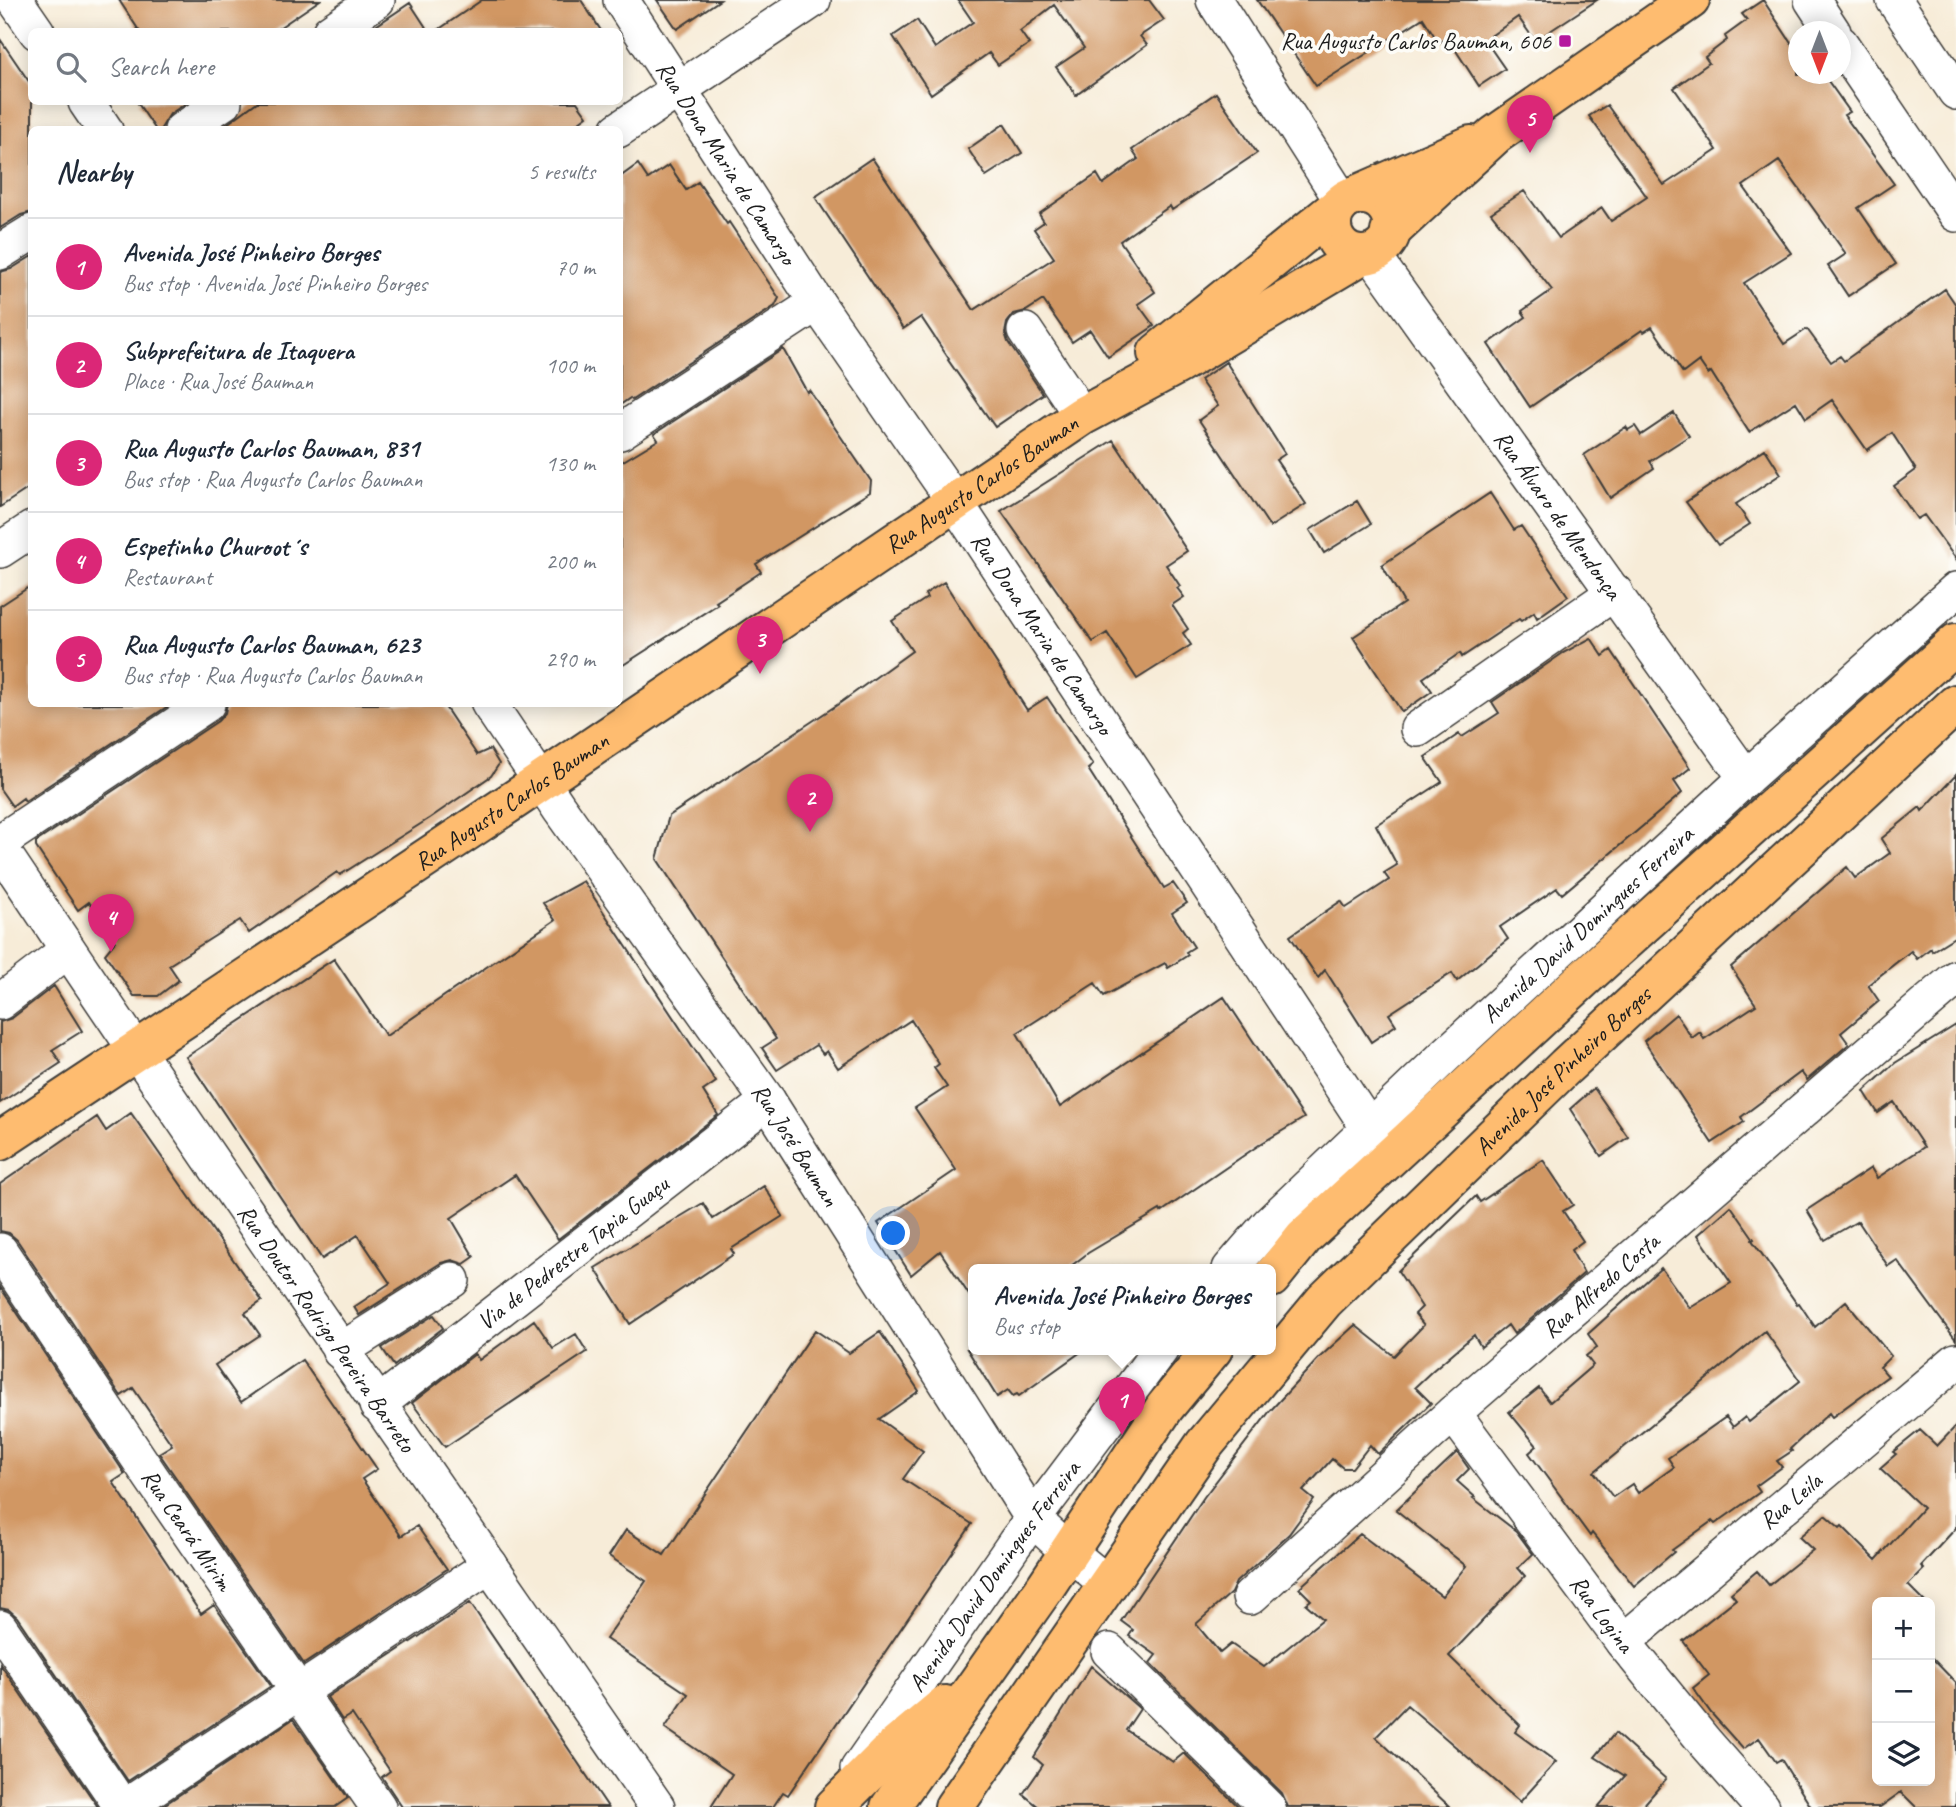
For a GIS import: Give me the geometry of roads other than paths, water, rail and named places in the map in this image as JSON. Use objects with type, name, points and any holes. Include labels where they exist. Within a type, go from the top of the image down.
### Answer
[{"type":"main road","name":"Rua Augusto Carlos Bauman","points":[[0,1141],[541,782],[1086,414],[1179,364],[1375,247],[1495,135],[1690,0]]},
{"type":"main road","name":"Rua Augusto Carlos Bauman","points":[[1086,414],[1166,345],[1345,201],[1495,135]]},
{"type":"main road","points":[[1370,196],[1378,200],[1390,214],[1375,247],[1343,249],[1333,233],[1332,223],[1345,201],[1370,196]]},
{"type":"main road","name":"Avenida José Pinheiro Borges","points":[[1276,1272],[1304,1237],[1437,1114],[1956,643]]},
{"type":"main road","name":"Avenida José Pinheiro Borges","points":[[954,1807],[1204,1445],[1324,1301],[1566,1066],[1956,704]]},
{"type":"main road","points":[[890,1807],[1069,1552],[1165,1407],[1208,1355]]},
{"type":"main road","points":[[833,1807],[890,1751],[982,1675]]},
{"type":"street","points":[[15,0],[34,28]]},
{"type":"street","points":[[336,28],[377,0]]},
{"type":"street","name":"Rua Dona Maria de Camargo","points":[[621,0],[817,303],[955,502],[1369,1128]]},
{"type":"street","points":[[623,127],[813,0]]},
{"type":"street","points":[[1214,0],[1345,201]]},
{"type":"street","points":[[1812,0],[1826,21]]},
{"type":"street","points":[[1894,0],[1956,92]]},
{"type":"street","points":[[1851,59],[1956,214]]},
{"type":"street","points":[[88,105],[102,126]]},
{"type":"street","points":[[187,126],[219,105]]},
{"type":"street","points":[[0,252],[28,234]]},
{"type":"street","name":"Rua Álvaro de Mendonça","points":[[1375,247],[1746,778]]},
{"type":"street","points":[[623,430],[817,303]]},
{"type":"street","points":[[1025,331],[1086,414]]},
{"type":"street","points":[[0,550],[28,532]]},
{"type":"street","name":"Avenida David Domingues Ferreira","points":[[1234,1264],[1269,1224],[1369,1128],[1746,778],[1956,590]]},
{"type":"street","points":[[1418,729],[1615,592]]},
{"type":"street","points":[[0,842],[202,707]]},
{"type":"street","name":"Rua José Bauman","points":[[491,707],[541,782],[768,1101],[1033,1519],[1108,1584]]},
{"type":"street","name":"Rua Doutor Rodrigo Pereira Barreto","points":[[0,848],[340,1351],[657,1807]]},
{"type":"street","points":[[0,1002],[68,950]]},
{"type":"street","name":"Rua Alfredo Costa","points":[[1250,1597],[1453,1413],[1956,978]]},
{"type":"street","name":"Via de Pedrestre Tapia Guaçu","points":[[377,1405],[768,1101]]},
{"type":"street","name":"Rua Ceará Mirim","points":[[0,1251],[150,1477],[378,1807]]},
{"type":"street","points":[[340,1351],[452,1280]]},
{"type":"street","name":"Avenida David Domingues Ferreira","points":[[833,1807],[1033,1519],[1156,1355]]},
{"type":"street","name":"Rua Leila","points":[[1623,1642],[1956,1361]]},
{"type":"street","name":"Rua Logina","points":[[1453,1413],[1623,1642],[1762,1807]]},
{"type":"street","points":[[0,1628],[123,1807],[490,1565]]},
{"type":"street","points":[[1109,1651],[1268,1807]]},
{"type":"place","name":"Rua Augusto Carlos Bauman, 606","points":[[1565,41]]},
{"type":"place","name":"Rua Augusto Carlos Bauman, 623","points":[[1530,153]]},
{"type":"place","name":"Rua Augusto Carlos Bauman, 831","points":[[760,674]]},
{"type":"place","name":"Subprefeitura de Itaquera","points":[[810,832]]},
{"type":"place","name":"Espetinho Churoot´s","points":[[111,952]]},
{"type":"place","name":"Avenida José Pinheiro Borges","points":[[1122,1435]]}]
